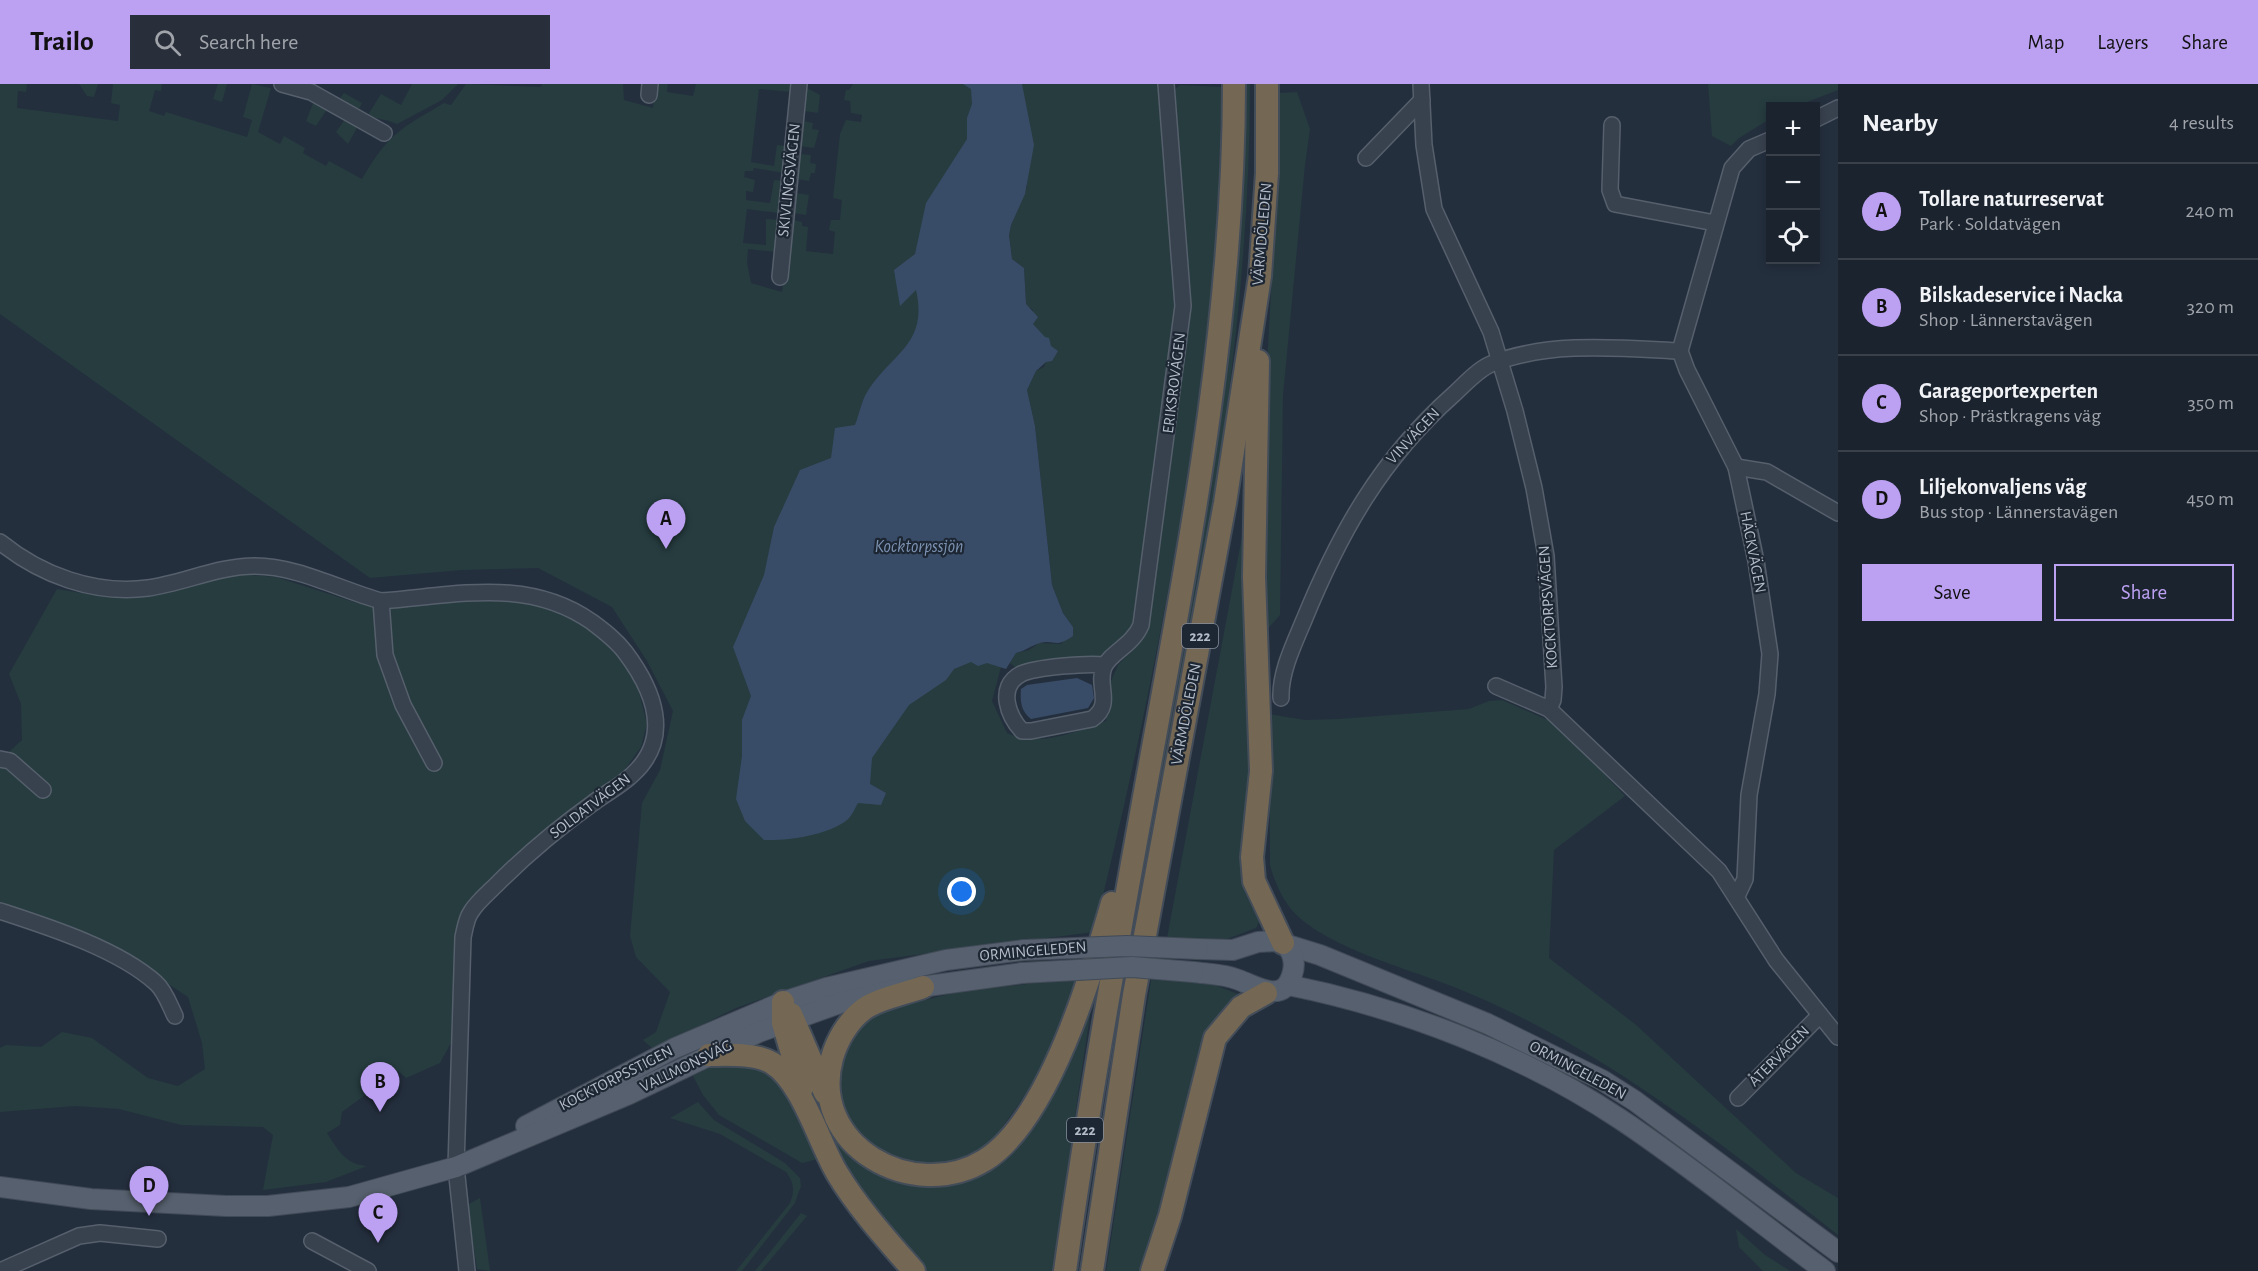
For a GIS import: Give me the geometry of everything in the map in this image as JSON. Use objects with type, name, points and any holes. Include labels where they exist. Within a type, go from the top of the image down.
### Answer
[{"type":"highway","name":"VÄRMDÖLEDEN","points":[[1065,1271],[1091,1087],[1193,530],[1211,413],[1232,180],[1234,84]]},
{"type":"highway","name":"VÄRMDÖLEDEN","points":[[1092,1271],[1134,995],[1225,503],[1260,276],[1267,173],[1267,84]]},
{"type":"highway","points":[[1260,276],[1254,577],[1261,771],[1252,857],[1254,881],[1284,944]]},
{"type":"highway","points":[[787,1015],[833,1112],[846,1135],[862,1153],[896,1171],[932,1176],[957,1172],[986,1159],[1004,1143],[1039,1095],[1056,1062],[1089,983],[1148,777]]},
{"type":"highway","points":[[833,1112],[829,1068],[836,1044],[849,1024],[865,1009],[923,987]]},
{"type":"highway","points":[[1152,1271],[1190,1140],[1215,1038],[1241,1007],[1266,993]]},
{"type":"highway","points":[[787,1015],[816,1132]]},
{"type":"highway","points":[[709,1055],[733,1055],[770,1062],[783,1071],[799,1096],[837,1174],[872,1221],[914,1271]]},
{"type":"main road","name":"ORMINGELEDEN","points":[[787,1015],[826,988],[946,960],[1024,950],[1127,946],[1233,950],[1267,941],[1284,944],[1320,955],[1488,1024],[1602,1080],[1680,1132],[1838,1252]]},
{"type":"main road","points":[[1266,993],[1279,991],[1287,985],[1294,963],[1291,951],[1284,944]]},
{"type":"main road","name":"ORMINGELEDEN","points":[[923,987],[1022,973],[1132,967],[1193,972],[1238,980],[1266,993]]},
{"type":"main road","name":"ORMINGELEDEN","points":[[1287,985],[1348,999],[1464,1039],[1583,1096],[1620,1118],[1825,1271]]},
{"type":"main road","name":"VALLMONSVÄG","points":[[456,1167],[629,1094],[787,1015],[884,992],[923,987]]},
{"type":"main road","name":"KOCKTORPSSTIGEN","points":[[456,1167],[564,1104],[665,1053],[787,1015]]},
{"type":"main road","points":[[0,1186],[100,1200],[268,1206],[349,1197],[456,1167]]},
{"type":"street","points":[[282,84],[311,92],[384,133]]},
{"type":"street","name":"SKIVLINGSVÄGEN","points":[[780,277],[799,84]]},
{"type":"street","name":"ERIKSROVÄGEN","points":[[1105,665],[1136,636],[1141,625],[1181,341],[1183,279],[1166,84]]},
{"type":"street","points":[[1366,158],[1422,92]]},
{"type":"street","name":"KOCKTORPSVÄGEN","points":[[1422,92],[1424,145],[1434,209],[1481,309],[1500,361],[1531,478],[1546,556],[1554,687],[1549,710]]},
{"type":"street","points":[[1820,117],[1838,108]]},
{"type":"street","points":[[1612,125],[1610,190],[1616,204],[1715,223]]},
{"type":"street","points":[[1680,351],[1715,223],[1736,161],[1749,149],[1766,142]]},
{"type":"street","name":"VINVÄGEN","points":[[1281,698],[1284,675],[1307,612],[1338,547],[1370,488],[1420,424],[1483,369],[1500,361],[1546,350],[1680,351]]},
{"type":"street","name":"HÄCKVÄGEN","points":[[1680,351],[1687,370],[1736,467],[1756,561],[1770,654],[1767,694],[1749,795],[1745,879],[1737,896]]},
{"type":"street","points":[[1736,467],[1767,472],[1838,513]]},
{"type":"street","name":"SOLDATVÄGEN","points":[[0,542],[31,563],[63,579],[111,589],[148,588],[202,574],[254,566],[309,576],[342,590],[381,601],[474,591],[498,591],[537,596],[584,616],[618,643],[634,663],[654,703],[656,725],[646,759],[634,773],[562,825],[520,862],[472,911],[466,922],[463,938],[456,1167],[467,1271]]},
{"type":"street","points":[[381,601],[385,655],[402,705],[434,763]]},
{"type":"street","points":[[1105,665],[1102,678],[1105,700],[1098,715],[1092,719],[1022,730],[1012,719],[1006,702],[1014,679],[1022,674],[1072,666],[1105,665]]},
{"type":"street","points":[[1496,686],[1549,710],[1706,856],[1737,896],[1776,960],[1838,1037]]},
{"type":"street","points":[[0,759],[18,766],[43,790]]},
{"type":"street","points":[[0,911],[50,928],[125,961],[158,985],[175,1016]]},
{"type":"street","name":"ÅTERVÄGEN","points":[[1738,1098],[1820,1015]]},
{"type":"street","points":[[0,1271],[59,1242],[79,1236],[119,1234],[158,1239]]},
{"type":"street","points":[[312,1241],[368,1271]]},
{"type":"green space","points":[[0,84],[27,84],[26,92],[18,91],[17,108],[118,121],[120,105],[111,103],[113,84],[162,84],[161,91],[155,90],[149,111],[164,116],[166,112],[247,137],[252,120],[243,117],[252,84],[271,88],[258,132],[280,144],[284,136],[305,148],[303,153],[326,166],[329,161],[362,179],[380,152],[396,134],[444,103],[451,105],[466,84],[541,87],[542,84],[623,84],[624,100],[653,108],[657,84],[668,84],[667,92],[693,96],[696,84],[793,84],[792,92],[759,89],[751,162],[774,166],[777,145],[787,146],[784,173],[754,168],[753,171],[745,171],[744,177],[755,180],[753,192],[746,191],[746,200],[770,203],[774,180],[784,181],[779,213],[747,209],[743,243],[766,245],[766,219],[779,220],[776,252],[748,249],[747,263],[751,283],[782,292],[793,220],[802,222],[802,226],[808,227],[806,251],[833,254],[835,232],[829,230],[831,220],[840,220],[842,200],[833,198],[840,134],[846,120],[861,122],[862,115],[851,113],[850,101],[844,100],[846,90],[849,90],[853,84],[994,84],[1001,667],[992,701],[1007,733],[1032,739],[1057,737],[1106,721],[1111,681],[1118,665],[1139,644],[1149,607],[1185,346],[1172,92],[1180,85],[1222,87],[1214,258],[1192,446],[1149,690],[1094,932],[869,961],[736,1008],[653,1049],[643,1040],[656,1032],[670,992],[636,957],[630,936],[642,803],[660,770],[673,711],[647,661],[612,607],[538,568],[462,570],[370,578],[0,314]]},
{"type":"green space","points":[[79,84],[98,84],[94,97],[87,96]]},
{"type":"green space","points":[[218,84],[227,84],[222,102],[213,99]]},
{"type":"green space","points":[[412,84],[458,84],[442,100],[397,124],[368,115],[381,94],[401,105]]},
{"type":"green space","points":[[1022,84],[1160,84],[1178,307],[1136,625],[1104,658],[1020,671],[1010,663],[1016,653],[1029,650],[1039,643],[1061,644],[1073,627],[1063,613],[1052,585],[1035,426],[1027,390],[1036,371],[1044,367],[1051,346],[1033,324],[1033,310],[1026,305],[1024,268],[1012,259],[1009,235],[1027,187]]},
{"type":"green space","points":[[1245,84],[1250,84],[1247,191],[1228,403],[1194,615],[1134,930],[1130,929],[1211,493],[1232,314]]},
{"type":"green space","points":[[1708,84],[1838,84],[1838,90],[1807,102],[1766,102],[1766,121],[1739,138],[1731,146],[1712,136]]},
{"type":"green space","points":[[807,88],[820,95],[818,113],[804,111]]},
{"type":"green space","points":[[1297,92],[1310,129],[1283,395],[1280,615],[1265,632],[1264,461],[1280,93]]},
{"type":"green space","points":[[344,93],[362,103],[359,109],[340,98]]},
{"type":"green space","points":[[314,101],[328,108],[316,126],[306,121]]},
{"type":"green space","points":[[346,118],[358,126],[348,144],[336,132]]},
{"type":"green space","points":[[803,121],[813,123],[812,129],[819,130],[814,148],[800,146]]},
{"type":"green space","points":[[800,154],[811,155],[810,163],[816,164],[815,173],[811,173],[809,181],[797,179]]},
{"type":"green space","points":[[796,193],[809,195],[806,215],[793,213]]},
{"type":"green space","points":[[1243,531],[1250,782],[1240,868],[1245,893],[1259,922],[1256,928],[1227,939],[1167,938]]},
{"type":"green space","points":[[238,574],[276,577],[354,602],[390,609],[491,595],[557,608],[615,645],[637,684],[647,724],[641,747],[621,775],[597,791],[488,883],[457,966],[452,1041],[440,1063],[406,1078],[398,1071],[342,1112],[340,1125],[327,1133],[348,1159],[359,1165],[367,1166],[326,1182],[263,1190],[273,1135],[263,1127],[181,1125],[119,1109],[75,1106],[0,1112],[0,1048],[6,1045],[41,1047],[62,1032],[92,1038],[148,1078],[178,1086],[205,1069],[202,1043],[188,997],[121,953],[0,905],[0,760],[22,740],[21,704],[9,674],[57,589],[94,595],[149,597],[200,580]]},
{"type":"green space","points":[[1502,700],[1557,724],[1625,796],[1554,850],[1549,958],[1635,1024],[1796,1173],[1838,1198],[1838,1235],[1701,1130],[1607,1066],[1507,1010],[1454,987],[1367,955],[1323,935],[1305,922],[1284,899],[1270,865],[1269,714],[1305,720],[1339,719],[1469,709],[1489,701]]},
{"type":"green space","points":[[1079,978],[1044,1063],[1026,1094],[991,1143],[972,1155],[953,1164],[917,1166],[870,1147],[845,1117],[838,1095],[840,1056],[859,1028],[872,1016],[891,1008],[958,992]]},
{"type":"green space","points":[[1151,980],[1204,981],[1243,996],[1173,1174],[1141,1271],[1106,1271]]},
{"type":"green space","points":[[1094,988],[1052,1271],[927,1271],[872,1202],[836,1148],[816,1106],[793,1037],[839,1139],[846,1150],[862,1165],[897,1183],[935,1186],[955,1183],[974,1177],[992,1167]]},
{"type":"green space","points":[[723,1061],[775,1071],[822,1158],[802,1163],[719,1115],[703,1095],[693,1076]]},
{"type":"green space","points":[[698,1102],[714,1120],[785,1163],[800,1178],[801,1186],[795,1203],[742,1271],[736,1271],[790,1203],[793,1194],[792,1183],[786,1172],[720,1134],[670,1118]]},
{"type":"green space","points":[[480,1198],[490,1271],[477,1269],[467,1205]]},
{"type":"green space","points":[[801,1213],[807,1216],[761,1271],[755,1271]]},
{"type":"green space","points":[[1736,1229],[1765,1255],[1790,1271],[1763,1271],[1739,1247]]},
{"type":"water","name":"Kocktorpssjön","points":[[963,84],[1022,84],[1034,145],[1025,194],[1009,235],[1012,259],[1024,268],[1026,304],[1038,317],[1033,324],[1045,337],[1049,338],[1051,346],[1058,351],[1052,361],[1046,362],[1036,371],[1027,390],[1035,426],[1052,585],[1063,613],[1073,627],[1073,636],[1058,643],[1040,643],[1016,653],[1006,669],[987,663],[978,666],[971,662],[954,669],[946,680],[909,705],[872,758],[870,784],[886,793],[881,805],[858,803],[847,820],[830,830],[796,838],[764,840],[745,821],[736,799],[742,756],[742,720],[751,696],[733,647],[764,575],[774,527],[800,470],[831,458],[835,428],[855,425],[866,394],[875,380],[905,348],[912,337],[919,309],[916,290],[900,306],[894,270],[915,254],[926,203],[967,139],[967,118],[972,104],[971,89]]},
{"type":"water","points":[[1077,678],[1092,685],[1094,698],[1088,708],[1031,719],[1025,713],[1021,702],[1021,689],[1027,685]]},
{"type":"place","name":"Tollare naturreservat","points":[[666,549]]},
{"type":"place","name":"Bilskadeservice i Nacka","points":[[380,1112]]},
{"type":"place","name":"Liljekonvaljens väg","points":[[149,1216]]},
{"type":"place","name":"Garageportexperten","points":[[378,1243]]}]
